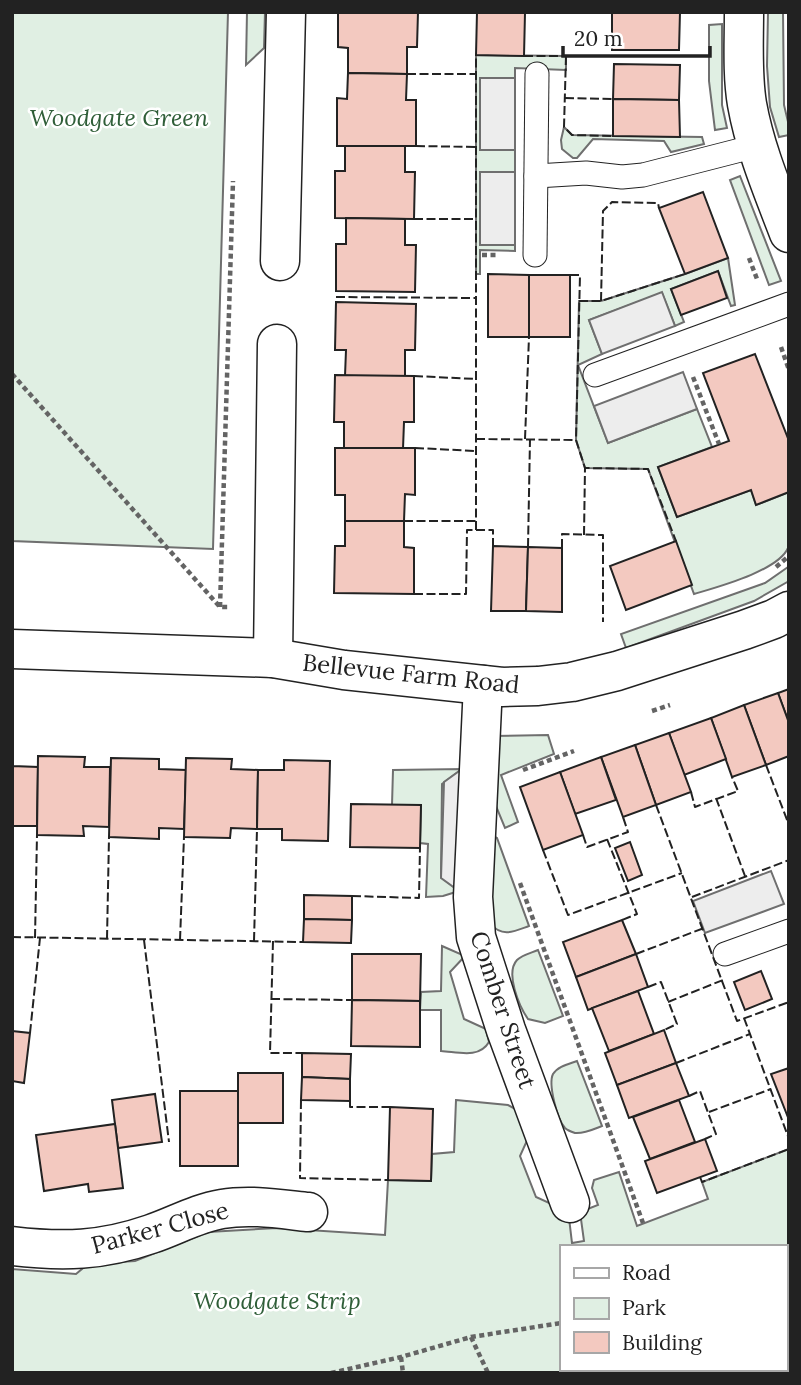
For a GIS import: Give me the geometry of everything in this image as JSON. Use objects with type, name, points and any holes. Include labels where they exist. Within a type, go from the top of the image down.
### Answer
[{"type":"street","points":[[280,261],[286,12]]},
{"type":"street","points":[[744,12],[747,102],[756,146],[789,233]]},
{"type":"street","name":"Bellevue Farm Road","points":[[273,658],[277,344]]},
{"type":"street","name":"Bellevue Farm Road","points":[[12,649],[273,658],[344,670],[483,685],[538,686],[572,682],[617,671],[744,630],[789,611]]},
{"type":"street","name":"Comber Street","points":[[483,685],[473,897],[476,937],[506,1030],[570,1203]]},
{"type":"street","name":"Parker Close","points":[[12,1246],[61,1251],[97,1248],[153,1234],[223,1209],[244,1207],[308,1212]]},
{"type":"lane","points":[[535,256],[537,74]]},
{"type":"lane","points":[[536,176],[586,173],[622,177],[643,175],[756,146]]},
{"type":"lane","points":[[595,375],[789,304]]},
{"type":"lane","points":[[724,954],[789,931]]},
{"type":"path","points":[[220,607],[233,179]]},
{"type":"path","points":[[680,344],[719,444]]},
{"type":"path","points":[[12,374],[220,607],[272,609]]},
{"type":"path","points":[[768,573],[789,556]]},
{"type":"path","points":[[517,874],[643,1223]]},
{"type":"path","points":[[331,1373],[471,1337],[560,1322]]},
{"type":"path","points":[[471,1337],[488,1373]]},
{"type":"path","points":[[401,1357],[403,1373]]},
{"type":"green space","name":"Woodgate Green","points":[[12,12],[228,12],[213,549],[12,541]]},
{"type":"green space","points":[[247,12],[265,12],[264,48],[246,65]]},
{"type":"green space","points":[[768,12],[783,12],[784,105],[789,135],[779,137],[770,107],[767,66]]},
{"type":"green space","points":[[722,24],[722,105],[727,128],[715,130],[709,81],[709,25]]},
{"type":"green space","points":[[476,55],[566,56],[566,70],[515,68],[515,78],[480,79],[480,150],[515,150],[515,172],[480,173],[481,245],[515,245],[515,251],[480,250],[480,274],[476,274]]},
{"type":"green space","points":[[564,127],[572,135],[702,137],[704,144],[671,152],[664,141],[593,139],[577,158],[573,158],[562,149]]},
{"type":"green space","points":[[740,176],[781,281],[769,285],[730,180]]},
{"type":"green space","points":[[728,258],[735,305],[731,306],[718,271],[671,289],[684,322],[675,326],[662,293],[589,320],[602,354],[578,365],[608,443],[697,409],[712,447],[658,467],[677,517],[751,490],[756,505],[789,492],[789,544],[782,556],[760,571],[694,594],[648,469],[585,468],[576,440],[579,301],[601,301]]},
{"type":"green space","points":[[788,567],[789,581],[754,601],[626,648],[621,634],[765,583]]},
{"type":"green space","points":[[548,735],[554,754],[501,775],[518,822],[505,828],[491,794],[492,736]]},
{"type":"green space","points":[[462,769],[442,784],[441,877],[459,891],[426,897],[428,844],[420,843],[421,806],[392,805],[393,770]]},
{"type":"green space","points":[[491,835],[497,838],[529,926],[514,931],[500,931],[491,924]]},
{"type":"green space","points":[[442,946],[465,956],[450,972],[464,1019],[486,1029],[489,1042],[474,1053],[441,1051],[441,1010],[420,1010],[421,992],[441,991]]},
{"type":"green space","points":[[538,950],[563,1016],[545,1023],[528,1019],[517,998],[512,973],[517,960]]},
{"type":"green space","points":[[577,1061],[602,1126],[575,1133],[565,1128],[559,1117],[552,1079],[555,1071]]},
{"type":"green space","name":"Woodgate Strip","points":[[456,1100],[508,1105],[521,1112],[530,1134],[520,1156],[536,1197],[556,1206],[569,1218],[572,1243],[584,1241],[580,1212],[598,1205],[592,1188],[594,1180],[619,1172],[637,1226],[708,1199],[702,1182],[789,1149],[789,1373],[12,1373],[12,1269],[76,1274],[88,1264],[135,1261],[208,1232],[277,1228],[385,1235],[388,1180],[431,1181],[432,1154],[454,1152]]},
{"type":"shaded area","points":[[480,78],[515,78],[515,150],[480,150]]},
{"type":"shaded area","points":[[480,172],[515,172],[515,245],[480,245]]},
{"type":"shaded area","points":[[662,292],[675,326],[602,354],[589,320]]},
{"type":"shaded area","points":[[683,372],[697,409],[608,443],[594,406]]},
{"type":"shaded area","points":[[462,769],[459,891],[441,878],[444,782]]},
{"type":"shaded area","points":[[771,871],[784,904],[705,933],[693,901]]},
{"type":"building","points":[[338,12],[418,12],[417,47],[407,47],[407,74],[348,73],[348,48],[338,47]]},
{"type":"building","points":[[477,12],[525,13],[524,56],[476,55]]},
{"type":"building","points":[[612,12],[680,12],[679,50],[612,50]]},
{"type":"building","points":[[614,64],[680,65],[679,100],[613,99]]},
{"type":"building","points":[[348,73],[407,74],[406,100],[416,100],[416,146],[337,146],[337,98],[347,99]]},
{"type":"building","points":[[613,99],[679,100],[680,137],[613,136]]},
{"type":"building","points":[[345,146],[405,146],[405,172],[415,172],[414,219],[335,218],[335,171],[345,171]]},
{"type":"building","points":[[703,192],[728,258],[685,274],[659,208]]},
{"type":"building","points":[[346,218],[405,219],[405,245],[416,245],[415,292],[336,291],[336,244],[346,244]]},
{"type":"building","points":[[718,271],[727,298],[681,315],[671,289]]},
{"type":"building","points":[[488,274],[529,275],[529,337],[488,337]]},
{"type":"building","points":[[529,275],[570,275],[570,337],[529,337]]},
{"type":"building","points":[[336,302],[416,304],[415,350],[405,350],[405,376],[345,376],[346,350],[335,350]]},
{"type":"building","points":[[755,354],[789,441],[789,492],[756,505],[751,490],[677,517],[658,467],[729,441],[703,373]]},
{"type":"building","points":[[335,375],[414,376],[414,422],[404,422],[403,449],[344,448],[344,422],[334,422]]},
{"type":"building","points":[[335,448],[415,448],[415,495],[405,494],[404,521],[345,521],[345,495],[335,495]]},
{"type":"building","points":[[345,521],[404,521],[404,547],[414,548],[414,594],[334,593],[335,546],[345,546]]},
{"type":"building","points":[[676,541],[692,585],[626,610],[610,566]]},
{"type":"building","points":[[493,546],[528,547],[526,611],[491,611]]},
{"type":"building","points":[[528,547],[562,548],[562,612],[526,611]]},
{"type":"building","points":[[789,689],[789,723],[778,693]]},
{"type":"building","points":[[778,693],[789,723],[789,756],[766,765],[744,705]]},
{"type":"building","points":[[744,705],[766,765],[732,777],[711,718]]},
{"type":"building","points":[[711,718],[726,759],[684,775],[669,733]]},
{"type":"building","points":[[669,733],[691,792],[656,805],[635,745]]},
{"type":"building","points":[[635,745],[656,805],[623,817],[601,757]]},
{"type":"building","points":[[12,756],[13,766],[38,767],[37,826],[12,826]]},
{"type":"building","points":[[38,756],[85,757],[84,767],[110,767],[109,827],[83,826],[84,836],[37,835]]},
{"type":"building","points":[[601,757],[616,800],[575,814],[560,772]]},
{"type":"building","points":[[111,758],[159,759],[159,769],[186,770],[184,829],[159,828],[159,839],[109,837]]},
{"type":"building","points":[[186,758],[232,759],[231,769],[258,770],[257,829],[231,828],[230,838],[184,837]]},
{"type":"building","points":[[284,760],[330,761],[328,841],[282,840],[282,829],[257,829],[258,770],[284,770]]},
{"type":"building","points":[[560,772],[583,835],[543,850],[520,787]]},
{"type":"building","points":[[351,804],[421,805],[420,848],[350,847]]},
{"type":"building","points":[[630,842],[642,875],[628,881],[615,848]]},
{"type":"building","points":[[304,895],[352,896],[352,920],[304,919]]},
{"type":"building","points":[[304,919],[352,920],[351,943],[303,942]]},
{"type":"building","points":[[622,920],[636,954],[576,977],[563,942]]},
{"type":"building","points":[[352,954],[421,954],[420,1001],[352,1000]]},
{"type":"building","points":[[636,954],[648,987],[588,1010],[576,977]]},
{"type":"building","points":[[761,971],[772,999],[745,1010],[734,982]]},
{"type":"building","points":[[638,991],[654,1034],[609,1051],[592,1008]]},
{"type":"building","points":[[352,1000],[420,1001],[420,1047],[351,1046]]},
{"type":"building","points":[[664,1030],[676,1063],[617,1085],[605,1053]]},
{"type":"building","points":[[12,1031],[30,1033],[24,1083],[12,1081]]},
{"type":"building","points":[[302,1053],[351,1054],[350,1079],[302,1077]]},
{"type":"building","points":[[676,1063],[689,1096],[629,1118],[617,1085]]},
{"type":"building","points":[[789,1068],[789,1120],[771,1074]]},
{"type":"building","points":[[238,1073],[283,1073],[283,1123],[238,1123]]},
{"type":"building","points":[[302,1077],[350,1079],[350,1101],[301,1100]]},
{"type":"building","points":[[180,1091],[238,1091],[238,1166],[180,1166]]},
{"type":"building","points":[[155,1094],[162,1142],[118,1148],[112,1100]]},
{"type":"building","points":[[679,1100],[695,1142],[650,1159],[633,1117]]},
{"type":"building","points":[[390,1107],[433,1109],[431,1181],[388,1180]]},
{"type":"building","points":[[115,1124],[123,1188],[89,1192],[88,1184],[44,1191],[36,1135]]},
{"type":"building","points":[[705,1139],[717,1171],[657,1193],[645,1161]]},
{"type":"fence","points":[[476,55],[476,530]]},
{"type":"fence","points":[[524,56],[680,56]]},
{"type":"fence","points":[[566,56],[564,127],[572,135],[613,136]]},
{"type":"fence","points":[[407,74],[476,74]]},
{"type":"fence","points":[[565,98],[613,99]]},
{"type":"fence","points":[[416,146],[476,147]]},
{"type":"fence","points":[[601,301],[603,211],[612,202],[658,203],[659,208]]},
{"type":"fence","points":[[414,219],[476,219]]},
{"type":"fence","points":[[579,301],[601,301],[685,274]]},
{"type":"fence","points":[[570,275],[580,275],[576,440],[585,468],[648,469],[676,541]]},
{"type":"fence","points":[[336,297],[476,298]]},
{"type":"fence","points":[[525,439],[529,337]]},
{"type":"fence","points":[[414,376],[476,379]]},
{"type":"fence","points":[[476,439],[576,440]]},
{"type":"fence","points":[[528,547],[530,439]]},
{"type":"fence","points":[[415,448],[476,451]]},
{"type":"fence","points":[[584,535],[585,468]]},
{"type":"fence","points":[[404,521],[476,521]]},
{"type":"fence","points":[[414,594],[466,594],[467,530],[493,530],[493,546]]},
{"type":"fence","points":[[562,548],[562,534],[603,535],[603,622]]},
{"type":"fence","points":[[766,765],[789,825]]},
{"type":"fence","points":[[691,792],[695,807],[738,791],[732,777]]},
{"type":"fence","points":[[716,798],[745,876]]},
{"type":"fence","points":[[656,805],[737,1021],[789,1002]]},
{"type":"fence","points":[[583,835],[587,847],[628,832],[623,817]]},
{"type":"fence","points":[[254,941],[257,829]]},
{"type":"fence","points":[[35,938],[37,835]]},
{"type":"fence","points":[[107,939],[109,837]]},
{"type":"fence","points":[[180,940],[184,837]]},
{"type":"fence","points":[[607,839],[637,914],[622,920]]},
{"type":"fence","points":[[352,896],[419,898],[420,848]]},
{"type":"fence","points":[[543,850],[568,915],[682,873]]},
{"type":"fence","points":[[692,897],[789,860]]},
{"type":"fence","points":[[636,954],[704,928]]},
{"type":"fence","points":[[12,937],[303,942]]},
{"type":"fence","points":[[30,1033],[40,938]]},
{"type":"fence","points":[[144,940],[169,1142]]},
{"type":"fence","points":[[273,941],[270,1053],[302,1053]]},
{"type":"fence","points":[[668,1002],[723,980]]},
{"type":"fence","points":[[648,987],[661,982],[677,1024],[664,1030]]},
{"type":"fence","points":[[271,999],[352,1000]]},
{"type":"fence","points":[[744,1018],[789,1139]]},
{"type":"fence","points":[[676,1063],[750,1034]]},
{"type":"fence","points":[[709,1112],[771,1089]]},
{"type":"fence","points":[[689,1096],[700,1091],[716,1134],[705,1139]]},
{"type":"fence","points":[[301,1100],[300,1178],[388,1180]]},
{"type":"fence","points":[[350,1101],[350,1107],[390,1107]]},
{"type":"fence","points":[[700,1177],[702,1182],[789,1149]]}]
